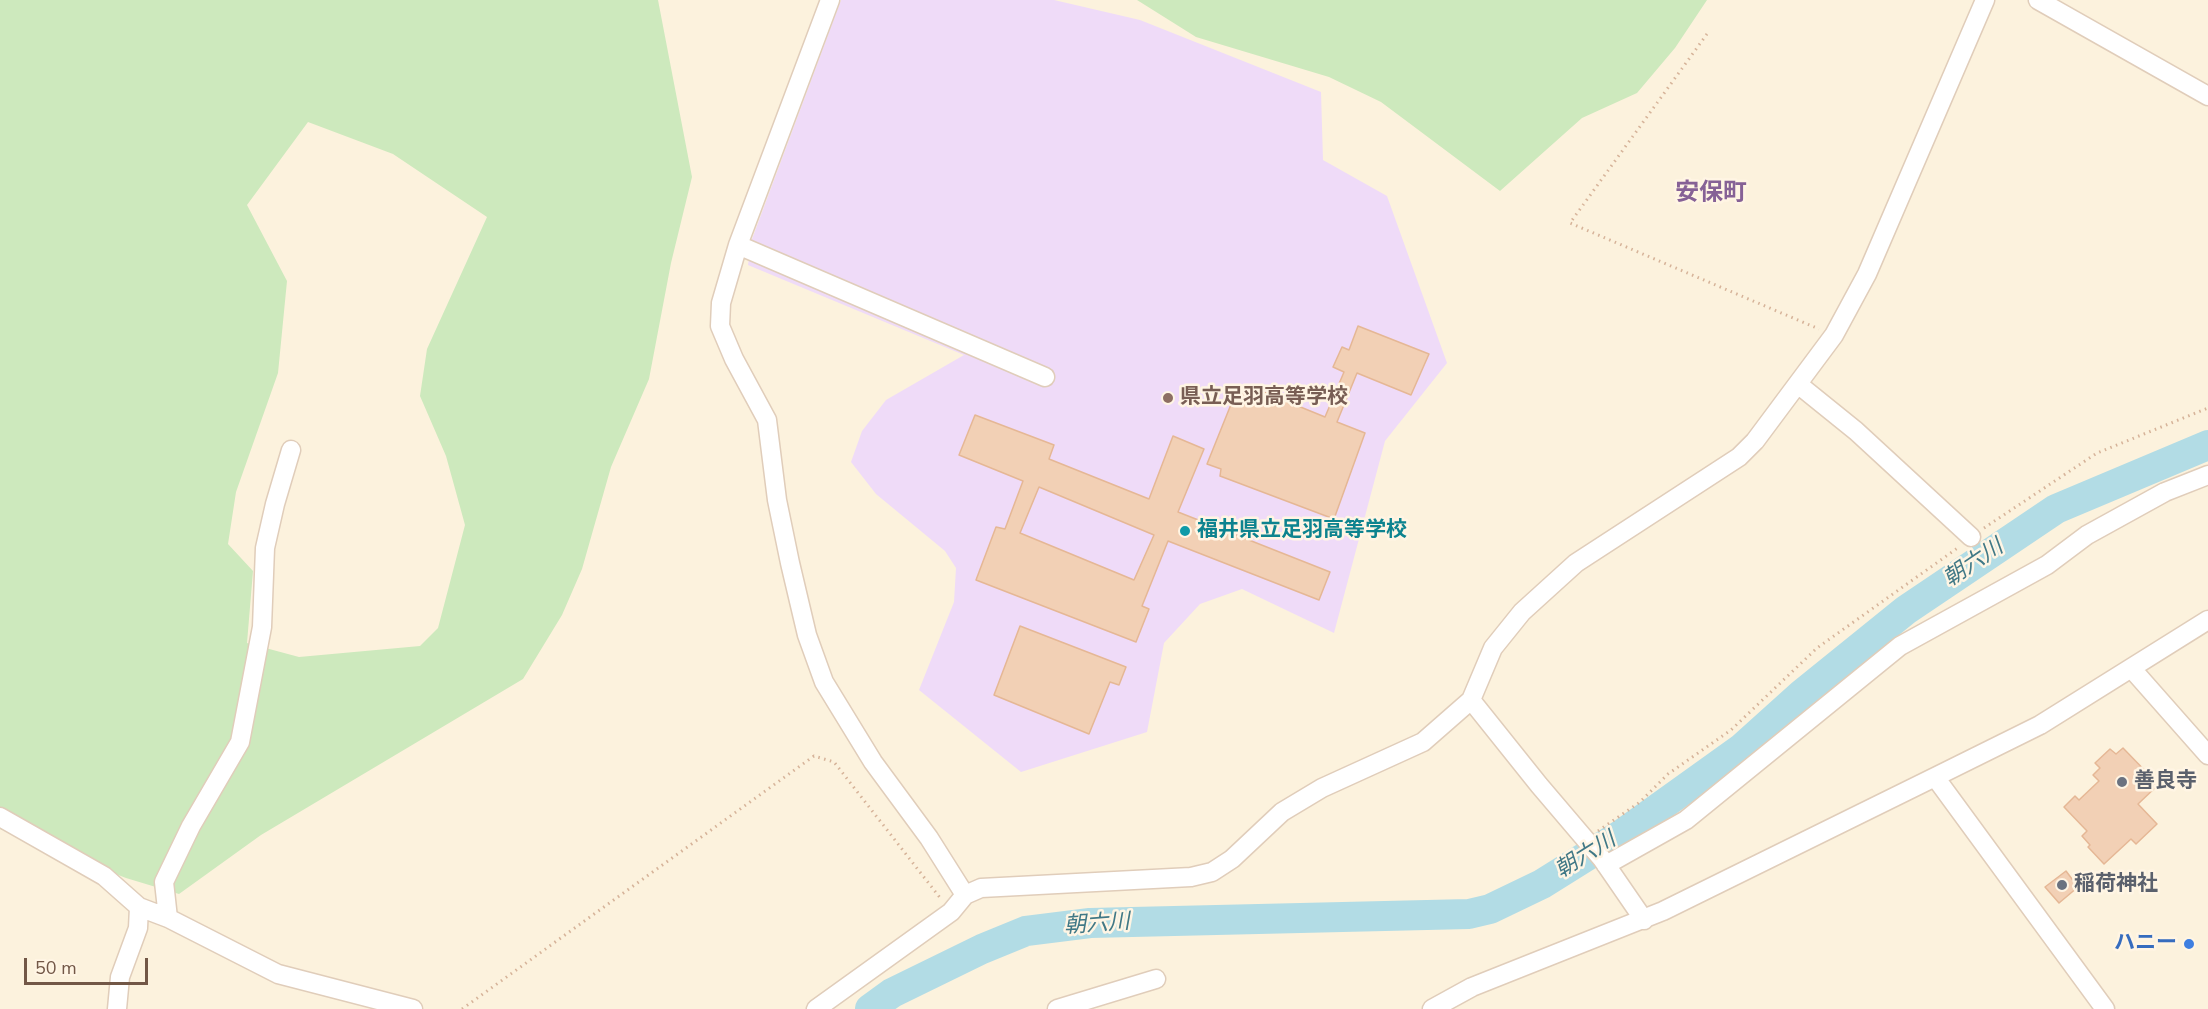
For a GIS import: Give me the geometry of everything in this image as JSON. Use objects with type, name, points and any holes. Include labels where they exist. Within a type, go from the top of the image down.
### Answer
[{"type":"street","points":[[830,0],[738,245],[721,303],[720,326],[734,359],[767,420],[777,500],[790,563],[814,654],[824,682],[873,762],[929,838],[965,895]]},
{"type":"street","points":[[816,1009],[951,912],[965,895],[981,888],[1191,877],[1212,872],[1232,859],[1282,812],[1322,788],[1392,759],[1423,742],[1471,700],[1493,648],[1522,612],[1576,563],[1739,457],[1799,385],[1834,335],[1867,274],[1985,0]]},
{"type":"street","points":[[2038,0],[2208,96]]},
{"type":"street","points":[[738,245],[1045,377]]},
{"type":"street","points":[[1799,385],[1856,431],[1971,537]]},
{"type":"street","points":[[168,918],[164,882],[191,826],[240,742],[262,627],[265,548],[274,504],[291,450]]},
{"type":"street","points":[[1604,862],[1686,820],[1900,646],[2047,565],[2087,535],[2106,524],[2165,492],[2208,476]]},
{"type":"street","points":[[1432,1009],[1472,987],[1644,920],[2040,725],[2208,620]]},
{"type":"street","points":[[2132,669],[2208,755]]},
{"type":"street","points":[[1471,700],[1539,786],[1586,839],[1644,920]]},
{"type":"street","points":[[1935,777],[2105,1009]]},
{"type":"street","points":[[0,818],[104,876],[139,907],[168,918],[278,975],[413,1009]]},
{"type":"street","points":[[117,1009],[120,977],[138,928],[139,907]]},
{"type":"street","points":[[1057,1009],[1156,978]]},
{"type":"path","points":[[1707,34],[1570,223],[1834,335]]},
{"type":"path","points":[[1586,839],[1640,802],[1668,774],[1731,730],[1817,648],[1952,553],[1971,537],[2097,453],[2208,408]]},
{"type":"path","points":[[462,1009],[814,756],[834,762],[951,912]]},
{"type":"shaded area","points":[[841,0],[1054,0],[1140,20],[1321,92],[1323,160],[1387,196],[1447,363],[1385,441],[1334,633],[1242,589],[1200,604],[1164,643],[1147,732],[1021,772],[919,690],[954,602],[956,568],[945,551],[876,494],[851,462],[862,431],[886,400],[964,355],[748,265],[752,239]]},
{"type":"green space","points":[[0,0],[658,0],[692,177],[671,263],[649,379],[611,467],[582,569],[562,615],[523,679],[261,835],[179,894],[126,878],[0,829]],"holes":[[[308,122],[393,154],[487,217],[427,349],[420,396],[446,456],[465,525],[438,628],[420,646],[299,657],[247,643],[253,571],[228,544],[236,492],[278,373],[287,281],[247,205]]]},
{"type":"green space","points":[[1137,0],[1707,0],[1675,48],[1637,93],[1582,118],[1500,191],[1381,102],[1329,77],[1196,37]]},
{"type":"building","points":[[1358,326],[1429,354],[1411,395],[1357,373],[1337,422],[1365,433],[1334,519],[1220,476],[1221,469],[1207,464],[1238,387],[1252,393],[1254,388],[1325,417],[1344,372],[1333,367],[1342,347],[1349,350]]},
{"type":"building","points":[[975,415],[1054,445],[1049,459],[1149,499],[1173,436],[1204,449],[1178,512],[1330,572],[1319,600],[1168,541],[1142,606],[1149,609],[1136,642],[976,580],[996,527],[1005,529],[1023,481],[959,455]],"holes":[[[1039,487],[1154,535],[1134,580],[1020,533]]]},
{"type":"building","points":[[1020,626],[1126,667],[1119,685],[1110,682],[1089,734],[994,695]]},
{"type":"building","points":[[2123,748],[2157,786],[2138,804],[2157,824],[2136,844],[2131,839],[2104,864],[2088,847],[2090,845],[2082,836],[2087,831],[2064,807],[2075,796],[2079,800],[2099,781],[2093,775],[2100,768],[2095,763],[2110,749],[2116,754]]},
{"type":"building","points":[[2066,871],[2078,887],[2059,903],[2045,887]]},
{"type":"waterway","name":"朝六川","points":[[870,1009],[892,993],[982,949],[1026,931],[1090,923],[1469,914],[1490,909],[1542,884],[1622,834],[1742,748],[1802,694],[1906,610],[2056,509],[2208,445]]},
{"type":"place","name":"県立足羽高等学校","points":[[1168,398]]},
{"type":"place","name":"福井県立足羽高等学校","points":[[1185,531]]},
{"type":"place","name":"善良寺","points":[[2122,782]]},
{"type":"place","name":"稲荷神社","points":[[2062,885]]},
{"type":"place","name":"ハニー","points":[[2189,944]]},
{"type":"district","name":"安保町","points":[[1711,194]]}]
